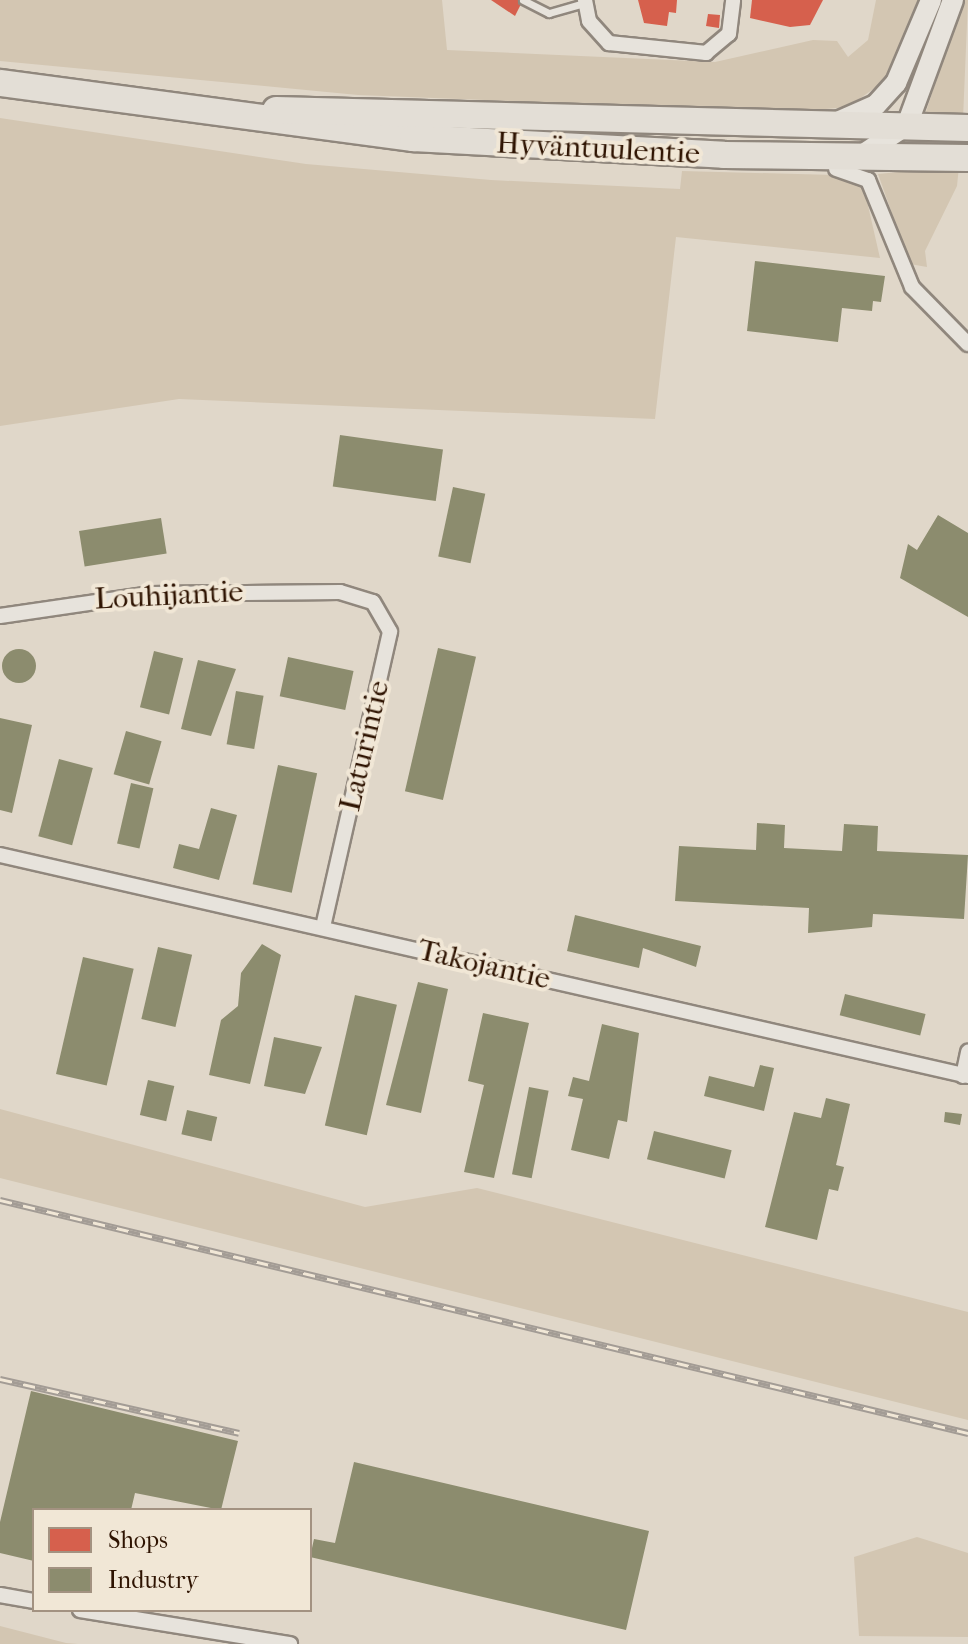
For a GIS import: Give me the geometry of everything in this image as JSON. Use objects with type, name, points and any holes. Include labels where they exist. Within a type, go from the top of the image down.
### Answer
[{"type":"highway","name":"Hyväntuulentie","points":[[0,83],[230,110],[413,138],[724,155],[968,158]]},
{"type":"highway","name":"Hyväntuulentie","points":[[230,110],[837,122],[968,128]]},
{"type":"street","points":[[585,2],[589,21],[609,43],[706,53],[729,34],[733,0]]},
{"type":"street","points":[[837,122],[876,105],[896,83],[931,0]]},
{"type":"street","points":[[854,158],[907,125],[953,0]]},
{"type":"street","points":[[724,155],[747,167],[861,173],[912,287],[968,344]]},
{"type":"street","name":"Louhijantie","points":[[0,616],[97,597],[340,592]]},
{"type":"street","name":"Laturintie","points":[[323,928],[390,632],[373,602],[340,592]]},
{"type":"street","name":"Takojantie","points":[[0,855],[965,1076]]},
{"type":"street","points":[[965,1076],[968,1052]]},
{"type":"street","points":[[0,1595],[32,1601]]},
{"type":"street","points":[[92,1612],[290,1644]]},
{"type":"lane","points":[[523,0],[549,13],[585,2]]},
{"type":"shaded area","points":[[0,0],[442,0],[447,50],[715,62],[813,40],[837,41],[848,57],[868,40],[876,0],[922,0],[893,67],[876,87],[848,107],[792,112],[358,95],[0,61]]},
{"type":"shaded area","points":[[962,0],[968,0],[963,119],[924,118]]},
{"type":"shaded area","points":[[0,118],[306,164],[491,180],[680,189],[682,171],[834,175],[864,188],[880,258],[676,237],[655,419],[179,399],[0,426]]},
{"type":"shaded area","points":[[959,166],[957,186],[925,251],[927,267],[910,264],[878,174]]},
{"type":"shaded area","points":[[0,1109],[365,1207],[477,1188],[968,1312],[968,1420],[0,1178]]},
{"type":"shaded area","points":[[917,1537],[968,1553],[968,1637],[859,1636],[854,1557]]},
{"type":"shaded area","points":[[0,1626],[66,1643],[78,1644],[0,1644]]},
{"type":"building: Shops","points":[[491,0],[518,0],[522,2],[515,16]]},
{"type":"building: Shops","points":[[638,0],[677,0],[676,13],[669,12],[667,26],[644,23]]},
{"type":"building: Shops","points":[[752,0],[823,0],[810,25],[790,27],[750,18]]},
{"type":"building: Shops","points":[[708,14],[720,15],[719,28],[706,26]]},
{"type":"building: Industry","points":[[755,261],[885,276],[881,302],[873,301],[872,311],[842,308],[838,342],[747,331]]},
{"type":"building: Industry","points":[[340,435],[443,449],[436,501],[333,486]]},
{"type":"building: Industry","points":[[453,487],[485,494],[471,563],[438,556]]},
{"type":"building: Industry","points":[[938,515],[968,533],[968,617],[900,578],[908,544],[917,550]]},
{"type":"building: Industry","points":[[161,518],[167,554],[85,567],[79,531]]},
{"type":"building: Industry","points":[[438,648],[476,657],[443,800],[405,791]]},
{"type":"building: Industry","points":[[19,649],[31,654],[36,666],[31,678],[19,683],[7,678],[2,666],[7,654]]},
{"type":"building: Industry","points":[[154,651],[183,658],[169,715],[140,707]]},
{"type":"building: Industry","points":[[288,657],[354,671],[345,710],[280,696]]},
{"type":"building: Industry","points":[[198,660],[236,669],[211,736],[181,729]]},
{"type":"building: Industry","points":[[236,691],[264,696],[254,749],[227,744]]},
{"type":"building: Industry","points":[[0,718],[32,725],[12,813],[0,810]]},
{"type":"building: Industry","points":[[126,731],[162,741],[149,784],[114,774]]},
{"type":"building: Industry","points":[[59,759],[93,768],[72,845],[38,836]]},
{"type":"building: Industry","points":[[278,765],[317,773],[292,893],[253,884]]},
{"type":"building: Industry","points":[[131,783],[153,788],[139,849],[117,843]]},
{"type":"building: Industry","points":[[211,808],[237,815],[219,880],[173,868],[179,844],[199,849]]},
{"type":"building: Industry","points":[[757,823],[785,825],[784,848],[842,851],[844,824],[878,826],[877,851],[968,855],[964,919],[873,914],[872,927],[808,933],[809,908],[675,901],[679,846],[756,850]]},
{"type":"building: Industry","points":[[575,915],[701,946],[696,967],[643,948],[639,968],[567,951]]},
{"type":"building: Industry","points":[[262,944],[281,955],[250,1084],[209,1075],[221,1020],[238,1006],[241,973]]},
{"type":"building: Industry","points":[[158,947],[192,955],[175,1027],[141,1019]]},
{"type":"building: Industry","points":[[83,957],[134,969],[107,1086],[56,1074]]},
{"type":"building: Industry","points":[[418,982],[448,989],[421,1113],[386,1105]]},
{"type":"building: Industry","points":[[845,994],[926,1014],[920,1035],[840,1015]]},
{"type":"building: Industry","points":[[355,995],[397,1005],[367,1135],[325,1126]]},
{"type":"building: Industry","points":[[483,1013],[529,1023],[494,1178],[464,1172],[484,1085],[468,1081]]},
{"type":"building: Industry","points":[[602,1024],[639,1033],[627,1122],[618,1120],[609,1159],[571,1150],[583,1099],[568,1096],[573,1077],[589,1081]]},
{"type":"building: Industry","points":[[274,1037],[322,1047],[305,1094],[264,1086]]},
{"type":"building: Industry","points":[[760,1065],[774,1068],[764,1111],[704,1096],[709,1076],[754,1087]]},
{"type":"building: Industry","points":[[148,1080],[174,1086],[166,1121],[140,1115]]},
{"type":"building: Industry","points":[[529,1087],[549,1091],[532,1178],[512,1174]]},
{"type":"building: Industry","points":[[826,1098],[850,1104],[836,1165],[844,1167],[838,1191],[829,1189],[817,1240],[765,1227],[794,1112],[821,1118]]},
{"type":"building: Industry","points":[[187,1110],[217,1117],[212,1141],[181,1134]]},
{"type":"building: Industry","points":[[945,1112],[962,1114],[960,1125],[944,1122]]},
{"type":"building: Industry","points":[[654,1131],[732,1150],[725,1178],[647,1159]]},
{"type":"building: Industry","points":[[31,1391],[238,1441],[221,1508],[135,1493],[131,1508],[32,1508],[32,1561],[0,1553],[0,1522]]},
{"type":"building: Industry","points":[[354,1462],[649,1531],[626,1630],[312,1557],[314,1539],[335,1543]]},
{"type":"railway","points":[[0,1200],[968,1433]]},
{"type":"railway","points":[[0,1379],[239,1433]]}]
